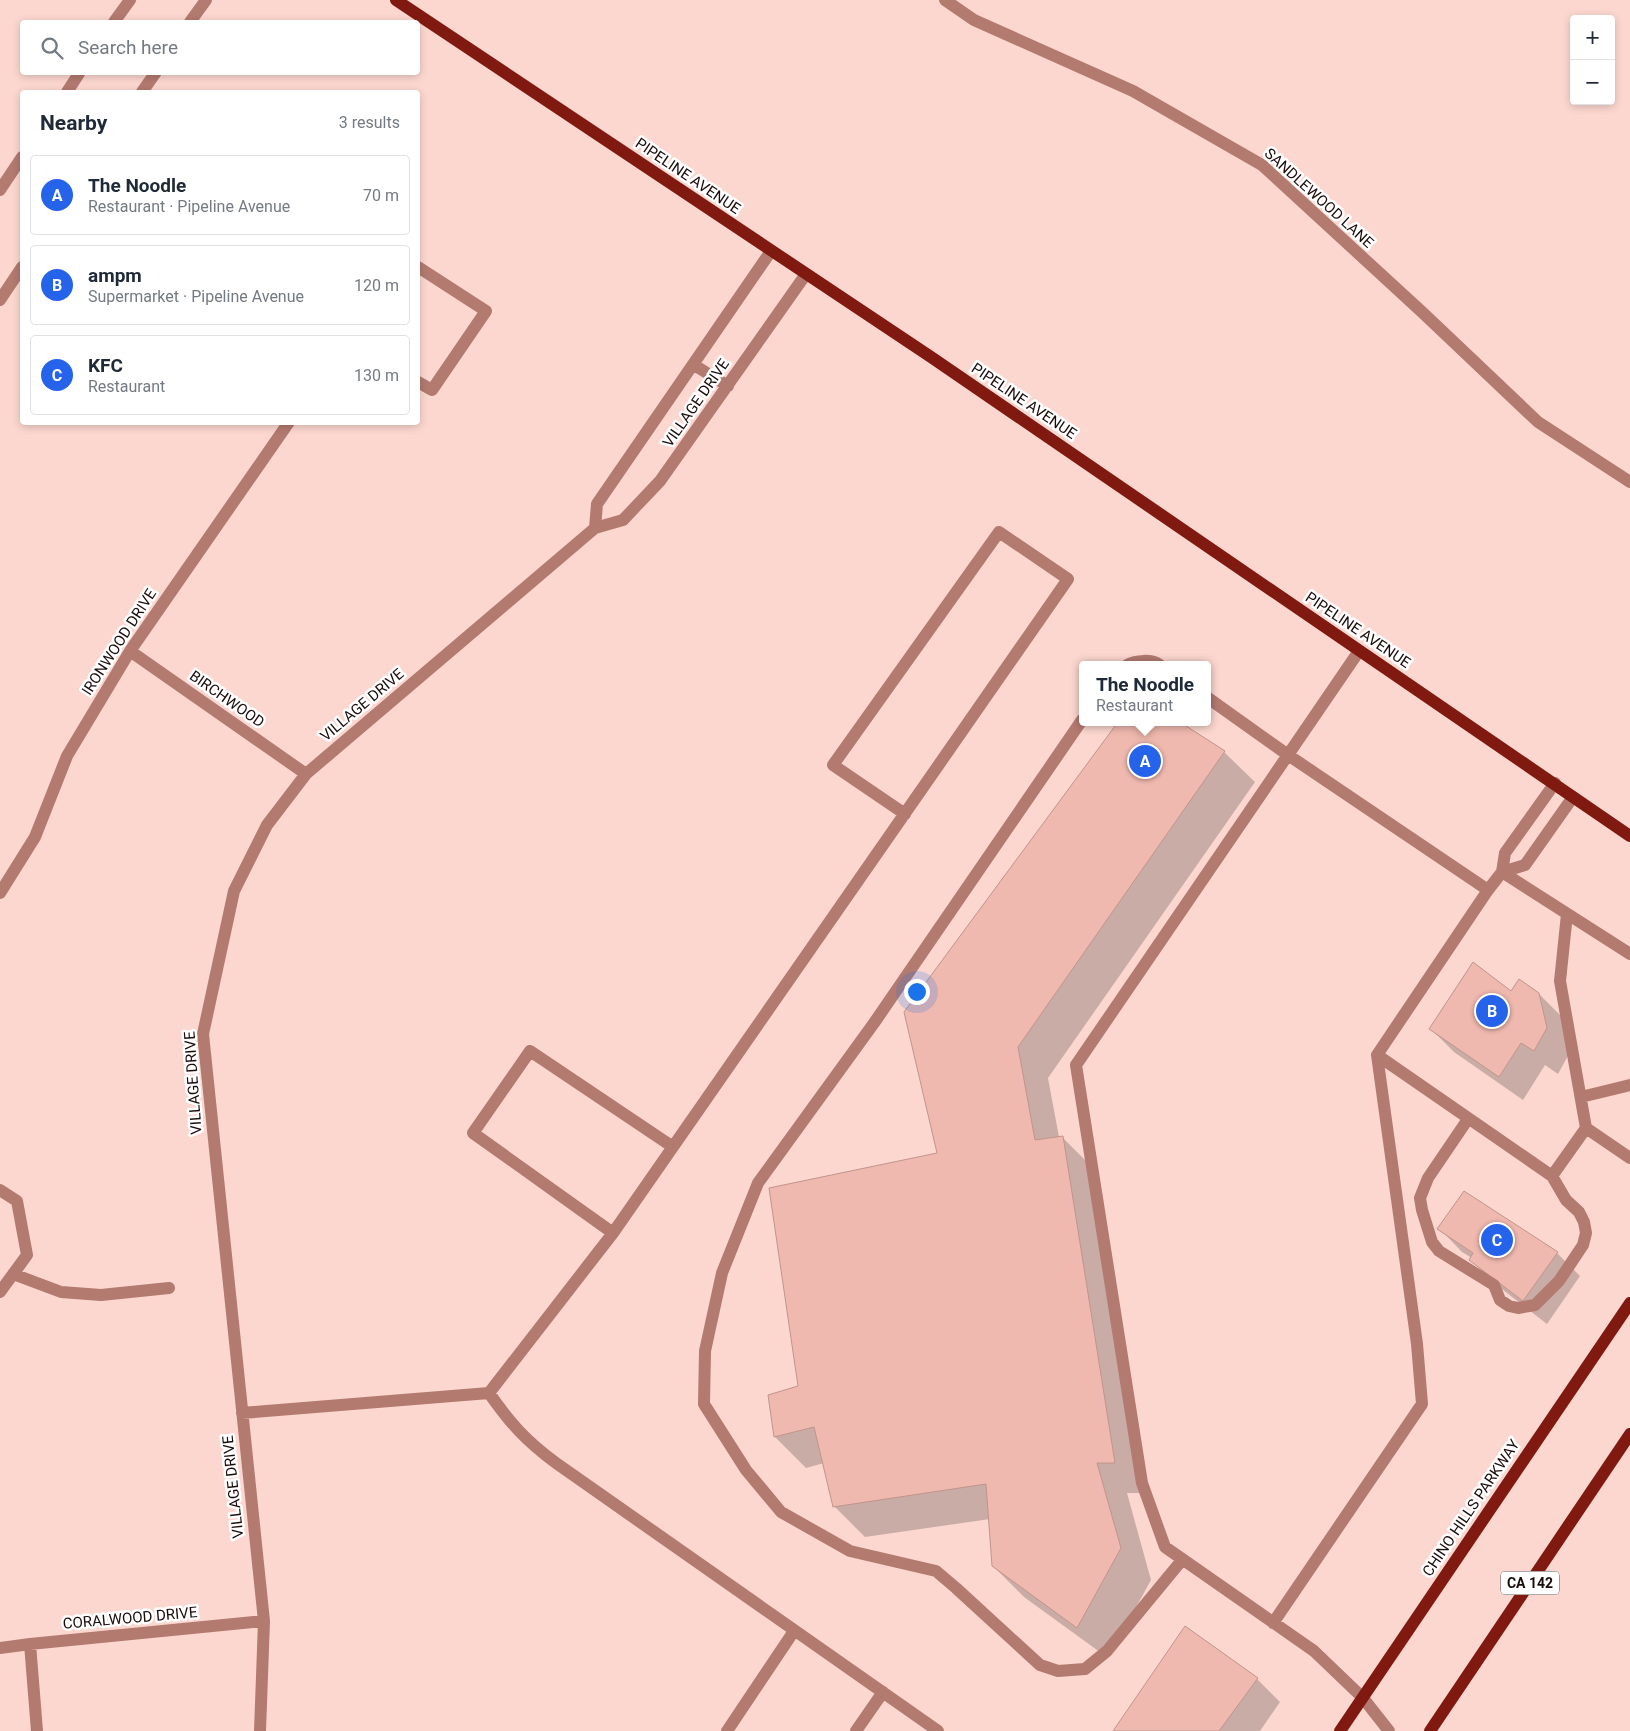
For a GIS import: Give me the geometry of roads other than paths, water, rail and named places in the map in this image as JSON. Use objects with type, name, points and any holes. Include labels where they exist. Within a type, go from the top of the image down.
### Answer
[{"type":"main road","name":"PIPELINE AVENUE","points":[[396,0],[931,357],[1630,836]]},
{"type":"main road","name":"CHINO HILLS PARKWAY","points":[[1340,1731],[1630,1303]]},
{"type":"main road","name":"CA 142","points":[[1430,1731],[1630,1434]]},
{"type":"street","points":[[115,20],[130,0]]},
{"type":"street","points":[[191,20],[206,0]]},
{"type":"street","name":"SANDLEWOOD LANE","points":[[945,0],[974,20],[1133,91],[1262,165],[1538,422],[1630,482]]},
{"type":"street","points":[[67,90],[78,75]]},
{"type":"street","points":[[143,90],[154,75]]},
{"type":"street","points":[[0,190],[20,160]]},
{"type":"street","name":"VILLAGE DRIVE","points":[[595,528],[597,504],[771,251]]},
{"type":"street","points":[[420,268],[486,311],[432,390],[420,383]]},
{"type":"street","points":[[2,291],[20,269]]},
{"type":"street","name":"VILLAGE DRIVE","points":[[260,1731],[264,1621],[203,1034],[234,891],[266,825],[306,774],[595,528],[623,520],[660,481],[806,274]]},
{"type":"street","points":[[694,365],[728,386]]},
{"type":"street","name":"IRONWOOD DRIVE","points":[[0,893],[35,837],[66,756],[130,651],[287,425]]},
{"type":"street","points":[[242,1413],[489,1393],[613,1233],[905,814],[1068,579],[999,532],[833,765],[905,814]]},
{"type":"street","name":"BIRCHWOOD","points":[[130,651],[306,774]]},
{"type":"street","points":[[1359,651],[1076,1065],[1142,1483],[1165,1547],[1314,1652],[1363,1698],[1389,1731]]},
{"type":"street","points":[[1211,700],[1288,755],[1488,890]]},
{"type":"street","points":[[1079,724],[874,1023],[758,1183],[722,1273],[705,1352],[704,1404],[746,1470],[781,1512],[850,1551],[936,1572],[1040,1665],[1058,1671],[1085,1669],[1107,1651],[1182,1560]]},
{"type":"street","points":[[1273,1623],[1422,1404],[1418,1344],[1376,1055],[1502,872],[1505,853],[1555,783]]},
{"type":"street","points":[[1502,872],[1525,866],[1573,797]]},
{"type":"street","points":[[1502,872],[1630,954]]},
{"type":"street","points":[[1552,1176],[1586,1128],[1560,981],[1568,914]]},
{"type":"street","points":[[613,1233],[473,1133],[496,1100],[530,1052],[673,1147]]},
{"type":"street","points":[[1376,1055],[1552,1176],[1566,1200],[1579,1212],[1584,1222],[1586,1233],[1583,1245],[1559,1280],[1535,1305],[1518,1308],[1509,1306],[1500,1300],[1494,1285],[1439,1251],[1432,1242],[1420,1198],[1428,1178],[1468,1119]]},
{"type":"street","points":[[1581,1097],[1630,1085]]},
{"type":"street","points":[[1586,1128],[1630,1158]]},
{"type":"street","points":[[0,1190],[16,1201],[27,1255],[0,1292]]},
{"type":"street","points":[[13,1274],[62,1292],[70,1293],[102,1295],[169,1288]]},
{"type":"street","points":[[489,1393],[516,1430],[537,1449],[938,1731]]},
{"type":"street","name":"CORALWOOD DRIVE","points":[[0,1648],[264,1621]]},
{"type":"street","points":[[727,1731],[794,1631]]},
{"type":"street","points":[[30,1644],[37,1731]]},
{"type":"street","points":[[856,1731],[883,1692]]},
{"type":"place","name":"The Noodle","points":[[1145,761]]},
{"type":"place","name":"ampm","points":[[1492,1011]]},
{"type":"place","name":"KFC","points":[[1497,1240]]}]
